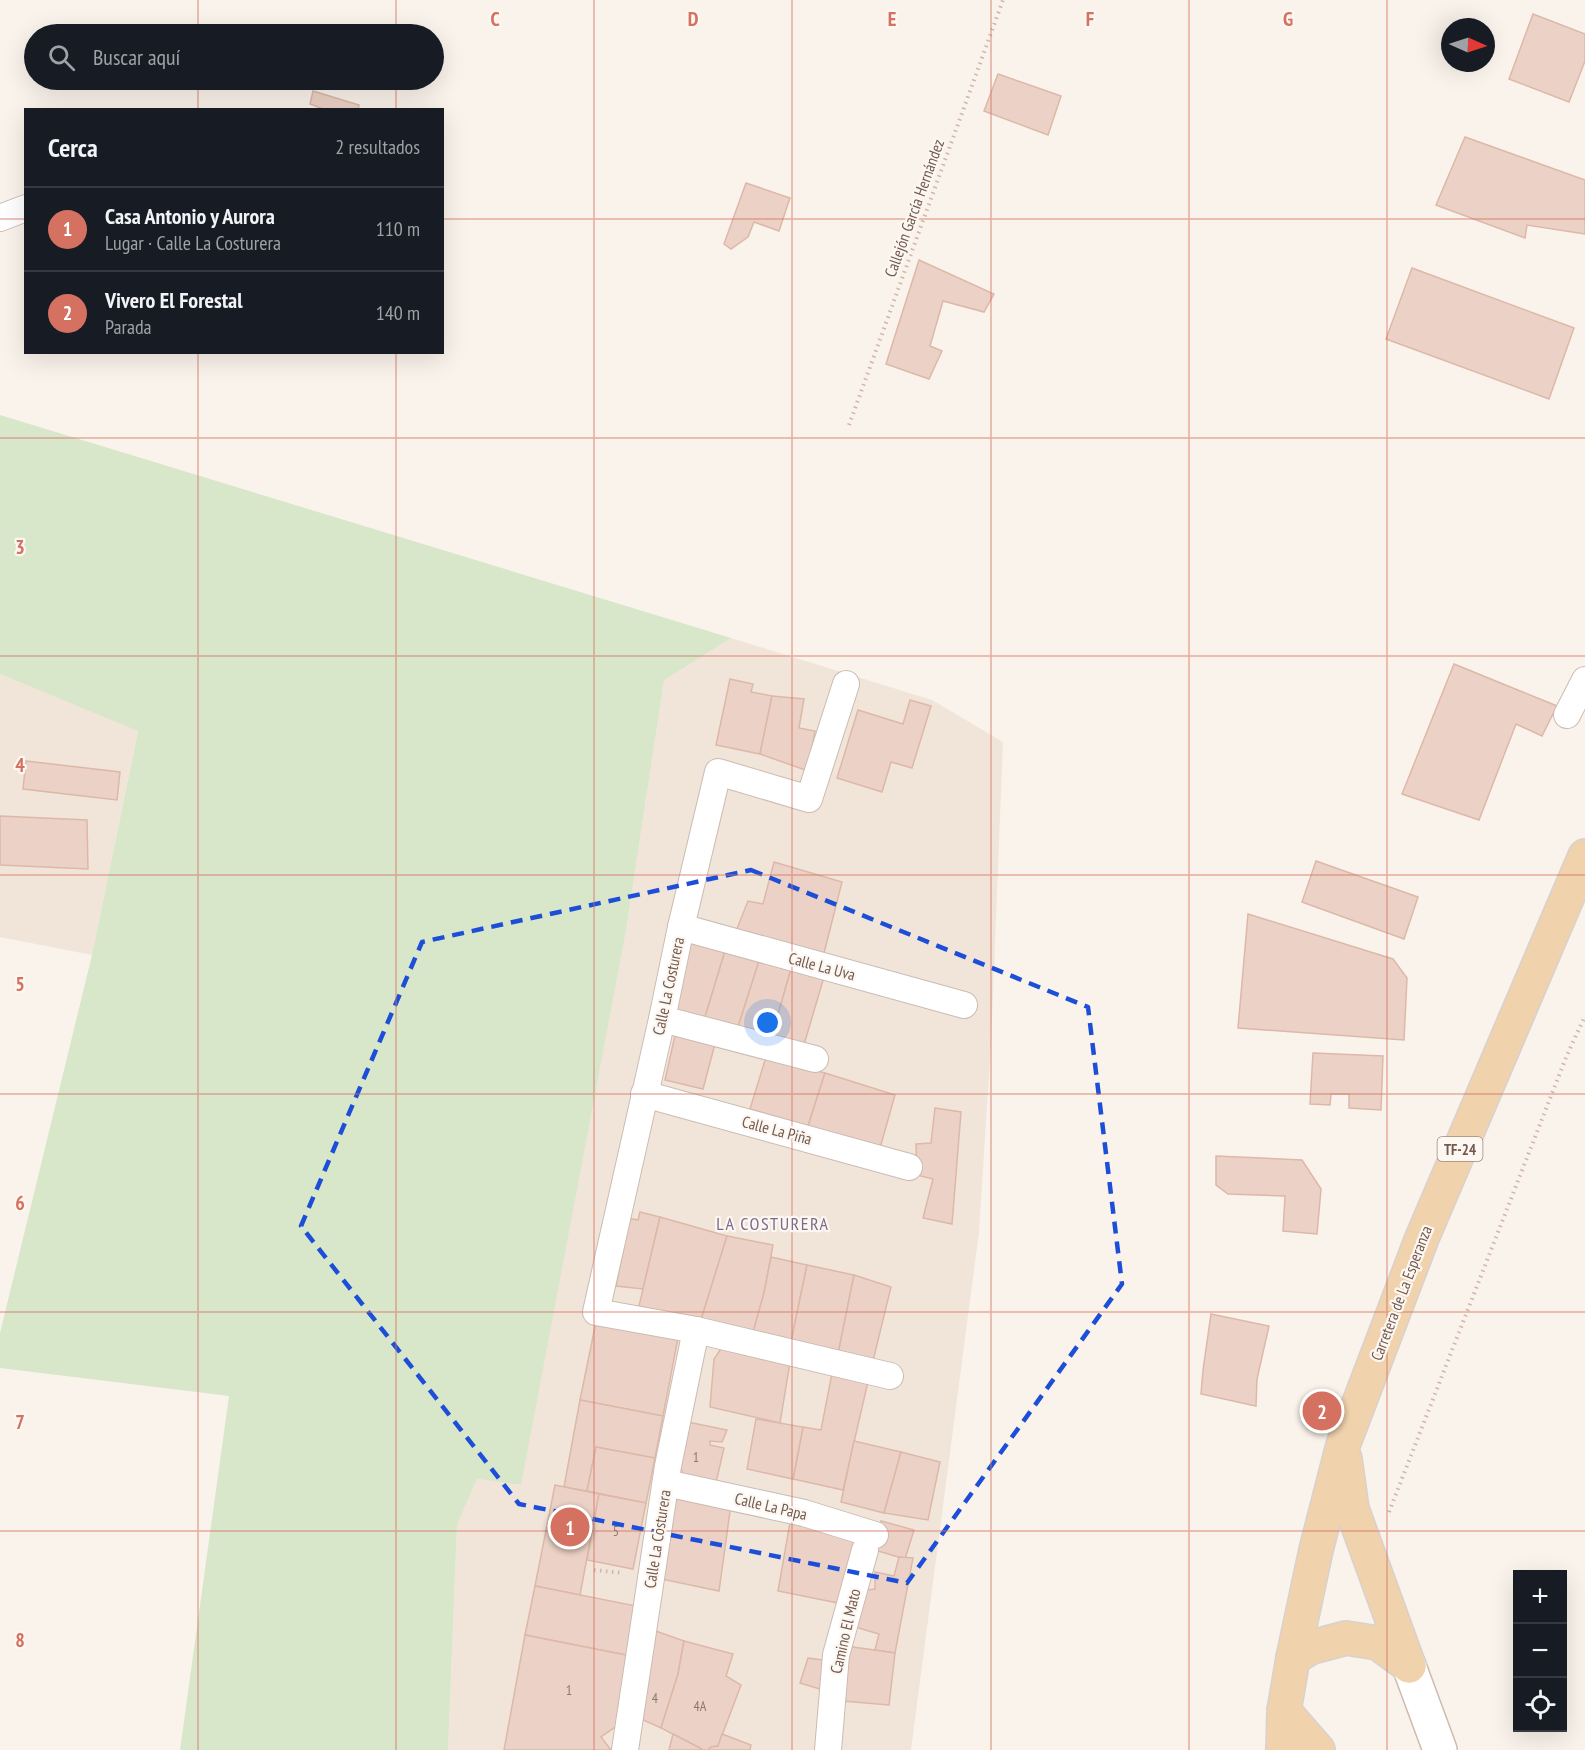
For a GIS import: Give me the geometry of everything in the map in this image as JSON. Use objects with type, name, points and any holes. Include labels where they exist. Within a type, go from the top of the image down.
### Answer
[{"type":"main road","name":"Carretera de La Esperanza","points":[[1284,1750],[1284,1711],[1293,1658],[1316,1550],[1343,1445],[1422,1238],[1585,856]]},
{"type":"main road","points":[[1343,1445],[1352,1509],[1440,1750]]},
{"type":"main road","points":[[1293,1658],[1312,1647],[1346,1638],[1378,1643],[1409,1666]]},
{"type":"main road","points":[[1284,1711],[1318,1750]]},
{"type":"street","points":[[0,218],[24,209]]},
{"type":"street","points":[[1567,715],[1585,680]]},
{"type":"street","name":"Calle La Costurera","points":[[846,684],[809,799],[718,772],[681,927],[596,1312],[696,1330],[890,1376]]},
{"type":"street","name":"Calle La Uva","points":[[681,927],[964,1005]]},
{"type":"street","points":[[662,1019],[815,1059]]},
{"type":"street","name":"Calle La Piña","points":[[644,1094],[909,1167]]},
{"type":"street","name":"Calle La Costurera","points":[[625,1750],[666,1482],[696,1330]]},
{"type":"street","name":"Calle La Papa","points":[[666,1482],[804,1513],[870,1542]]},
{"type":"street","name":"Camino El Mato","points":[[828,1750],[836,1654],[870,1542]]},
{"type":"path","name":"Callejón García Hernández","points":[[849,425],[1003,0]]},
{"type":"path","points":[[1371,1560],[1438,1384],[1585,1016]]},
{"type":"highlighted area","points":[[751,870],[1088,1007],[1122,1284],[907,1583],[519,1504],[301,1226],[422,942]]},
{"type":"shaded area","points":[[731,638],[932,700],[1003,742],[991,1045],[979,1232],[911,1750],[448,1750],[457,1525],[477,1479],[520,1485],[626,931],[664,679]]},
{"type":"shaded area","points":[[0,674],[138,730],[92,955],[0,937]]},
{"type":"green space","points":[[0,415],[731,638],[664,680],[626,931],[521,1485],[477,1479],[457,1525],[448,1750],[180,1750],[229,1396],[0,1368],[0,1333],[92,955],[138,731],[0,674]]},
{"type":"building","points":[[1533,14],[1585,34],[1585,61],[1569,102],[1509,79]]},
{"type":"building","points":[[998,74],[1061,96],[1048,135],[984,111]]},
{"type":"building","points":[[313,91],[359,105],[358,108],[321,108],[310,104]]},
{"type":"building","points":[[1465,137],[1585,180],[1585,234],[1527,225],[1525,238],[1436,205]]},
{"type":"building","points":[[746,183],[790,198],[779,231],[754,222],[748,237],[731,249],[724,244]]},
{"type":"building","points":[[919,260],[994,294],[984,312],[943,301],[930,346],[942,351],[929,379],[886,364]]},
{"type":"building","points":[[1412,268],[1574,328],[1549,399],[1386,339]]},
{"type":"building","points":[[1454,664],[1557,706],[1542,736],[1516,724],[1479,820],[1402,794]]},
{"type":"building","points":[[730,679],[753,684],[751,692],[772,696],[760,754],[716,745]]},
{"type":"building","points":[[772,696],[804,699],[799,728],[815,731],[808,771],[760,754]]},
{"type":"building","points":[[910,700],[931,706],[912,768],[891,762],[882,792],[837,778],[858,710],[903,724]]},
{"type":"building","points":[[26,761],[120,772],[117,800],[23,789]]},
{"type":"building","points":[[0,816],[87,820],[88,869],[0,865]]},
{"type":"building","points":[[1316,861],[1418,897],[1404,939],[1302,902]]},
{"type":"building","points":[[774,862],[842,882],[821,965],[732,941],[748,901],[763,904]]},
{"type":"building","points":[[1248,914],[1393,959],[1407,978],[1404,1040],[1238,1028]]},
{"type":"building","points":[[683,939],[725,951],[705,1017],[672,1012]]},
{"type":"building","points":[[725,951],[759,961],[738,1027],[705,1017]]},
{"type":"building","points":[[759,961],[791,969],[771,1039],[738,1027]]},
{"type":"building","points":[[791,969],[824,977],[803,1048],[771,1039]]},
{"type":"building","points":[[676,1031],[716,1040],[703,1089],[665,1080]]},
{"type":"building","points":[[1313,1053],[1383,1056],[1381,1110],[1349,1108],[1349,1094],[1331,1094],[1330,1105],[1310,1104]]},
{"type":"building","points":[[766,1057],[825,1073],[808,1126],[750,1109]]},
{"type":"building","points":[[825,1073],[895,1095],[880,1148],[808,1126]]},
{"type":"building","points":[[935,1108],[961,1112],[952,1224],[923,1218],[933,1179],[917,1175],[916,1144],[931,1143]]},
{"type":"building","points":[[1216,1156],[1302,1160],[1321,1189],[1317,1234],[1283,1231],[1285,1196],[1228,1194],[1216,1185]]},
{"type":"building","points":[[640,1212],[660,1217],[643,1289],[616,1286],[624,1246],[612,1243],[618,1216],[638,1220]]},
{"type":"building","points":[[660,1217],[727,1236],[700,1323],[639,1306]]},
{"type":"building","points":[[727,1236],[773,1245],[764,1293],[752,1336],[700,1323]]},
{"type":"building","points":[[771,1257],[807,1265],[791,1342],[752,1336]]},
{"type":"building","points":[[807,1265],[854,1275],[838,1354],[791,1342]]},
{"type":"building","points":[[854,1275],[891,1287],[872,1365],[838,1354]]},
{"type":"building","points":[[1211,1314],[1269,1326],[1257,1379],[1256,1406],[1201,1394]]},
{"type":"building","points":[[596,1322],[678,1338],[663,1416],[580,1400]]},
{"type":"building","points":[[725,1343],[791,1356],[780,1423],[710,1407],[714,1359]]},
{"type":"building","points":[[833,1368],[870,1373],[843,1490],[793,1479],[803,1427],[821,1430]]},
{"type":"building","points":[[580,1400],[663,1416],[655,1458],[596,1447],[587,1491],[564,1487]]},
{"type":"building","points":[[756,1419],[803,1427],[793,1479],[747,1469]]},
{"type":"building","points":[[678,1420],[727,1430],[722,1442],[710,1441],[710,1445],[724,1448],[715,1487],[682,1477],[682,1470],[668,1466]]},
{"type":"building","points":[[854,1441],[901,1452],[884,1513],[841,1502]]},
{"type":"building","points":[[596,1447],[655,1458],[646,1503],[587,1491]]},
{"type":"building","points":[[901,1452],[940,1462],[928,1520],[884,1513]]},
{"type":"building","points":[[666,1483],[732,1497],[719,1591],[652,1577]]},
{"type":"building","points":[[555,1485],[599,1494],[580,1595],[535,1586]]},
{"type":"building","points":[[599,1494],[646,1503],[633,1569],[587,1560]]},
{"type":"building","points":[[791,1517],[857,1536],[843,1604],[778,1591]]},
{"type":"building","points":[[881,1521],[914,1530],[905,1559],[878,1551]]},
{"type":"building","points":[[899,1557],[913,1558],[895,1653],[875,1650],[879,1634],[855,1627],[867,1590],[875,1589],[875,1572],[894,1576]]},
{"type":"building","points":[[535,1586],[636,1606],[626,1655],[525,1635]]},
{"type":"building","points":[[653,1630],[684,1641],[678,1674],[661,1728],[639,1718]]},
{"type":"building","points":[[525,1635],[626,1655],[618,1725],[601,1737],[611,1750],[504,1750]]},
{"type":"building","points":[[684,1641],[733,1654],[726,1676],[741,1685],[718,1746],[708,1750],[703,1750],[661,1728],[678,1674]]},
{"type":"building","points":[[839,1645],[895,1653],[889,1705],[831,1700]]},
{"type":"building","points":[[808,1658],[830,1661],[823,1690],[800,1683]]},
{"type":"building","points":[[673,1734],[700,1748],[703,1750],[669,1750]]},
{"type":"building","points":[[722,1734],[751,1745],[750,1750],[708,1750],[718,1746]]},
{"type":"place","name":"Vivero El Forestal","points":[[1322,1411]]},
{"type":"place","name":"Casa Antonio y Aurora","points":[[570,1527]]},
{"type":"district","name":"LA COSTURERA","points":[[773,1223]]}]
